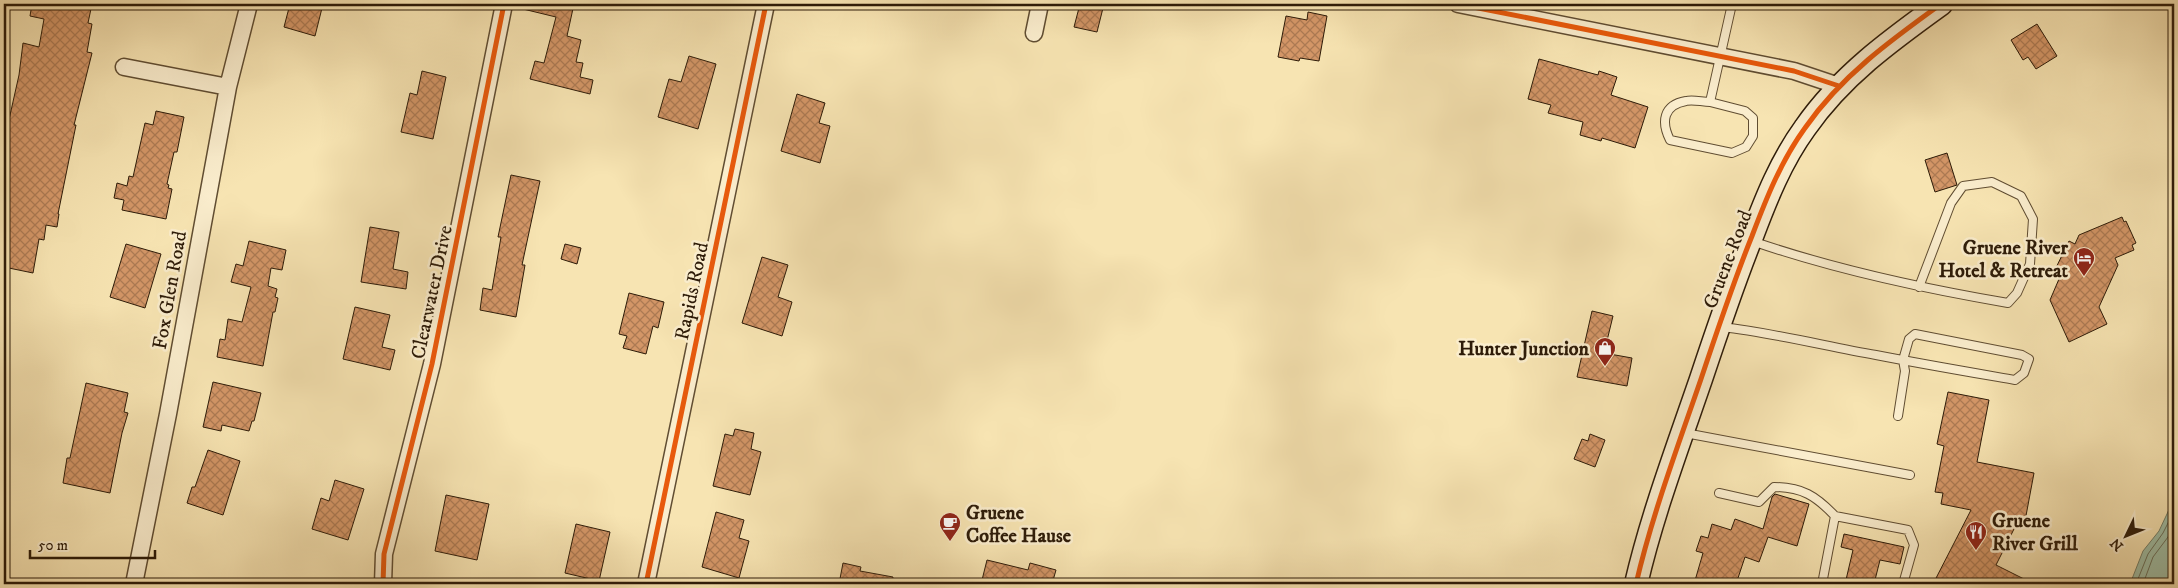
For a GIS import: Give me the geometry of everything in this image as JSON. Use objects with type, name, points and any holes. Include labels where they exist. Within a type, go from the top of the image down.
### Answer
[{"type":"street","name":"Fox Glen Road","points":[[134,584],[170,404],[228,87],[248,4]]},
{"type":"street","name":"Clearwater Drive","points":[[383,584],[384,554],[432,364],[504,4]]},
{"type":"street","name":"Rapids Road","points":[[646,584],[766,4]]},
{"type":"street","points":[[1034,33],[1040,4]]},
{"type":"street","points":[[1458,4],[1794,71],[1839,86]]},
{"type":"street","name":"Gruene Road","points":[[1636,584],[1682,432],[1718,327],[1763,206],[1792,148],[1805,126],[1839,86],[1872,55],[1941,4]]},
{"type":"street","points":[[124,67],[228,87]]},
{"type":"lane","points":[[1710,102],[1732,4]]},
{"type":"lane","points":[[1687,100],[1710,102],[1745,111],[1753,118],[1754,136],[1746,148],[1732,153],[1670,140],[1663,128],[1665,116],[1674,105],[1687,100]]},
{"type":"lane","points":[[1750,240],[1811,261],[1919,287],[2008,303],[2017,292],[2030,264],[2033,219],[2021,196],[1992,182],[1963,186],[1951,203],[1919,287]]},
{"type":"lane","points":[[1718,327],[1751,331],[1903,360],[2015,380],[2024,373],[2029,358],[2022,354],[1915,334],[1909,339],[1903,360],[1905,371],[1898,416]]},
{"type":"lane","points":[[1682,432],[1910,475]]},
{"type":"lane","points":[[1719,494],[1759,502],[1774,486],[1793,487],[1825,505],[1835,516],[1908,530],[1914,545],[1903,584]]},
{"type":"lane","points":[[1822,584],[1835,516]]},
{"type":"water","points":[[2174,499],[2174,584],[2130,584],[2143,551],[2159,531]]},
{"type":"building","points":[[32,4],[92,4],[88,23],[92,24],[87,52],[92,53],[74,125],[76,125],[57,227],[46,225],[44,240],[39,239],[33,273],[4,267],[4,133],[6,133],[19,75],[23,43],[39,47],[44,19],[30,16]]},
{"type":"building","points":[[290,4],[323,4],[315,36],[284,27]]},
{"type":"building","points":[[523,4],[574,4],[567,36],[581,40],[576,62],[583,63],[580,77],[593,80],[590,94],[530,79],[535,61],[544,63],[556,17],[523,9]]},
{"type":"building","points":[[1080,4],[1104,4],[1097,32],[1074,27]]},
{"type":"building","points":[[1308,12],[1327,16],[1319,61],[1300,58],[1299,61],[1278,57],[1286,16],[1307,20]]},
{"type":"building","points":[[2037,24],[2057,56],[2036,69],[2028,57],[2023,60],[2011,40]]},
{"type":"building","points":[[689,56],[716,64],[698,129],[658,117],[669,79],[681,82]]},
{"type":"building","points":[[1539,59],[1598,75],[1599,71],[1617,77],[1611,95],[1648,107],[1635,148],[1602,138],[1601,141],[1580,135],[1583,122],[1548,113],[1551,105],[1528,99]]},
{"type":"building","points":[[422,71],[446,77],[433,139],[401,132],[410,93],[417,95]]},
{"type":"building","points":[[797,94],[825,103],[819,123],[830,126],[820,163],[781,151]]},
{"type":"building","points":[[156,111],[184,117],[177,152],[174,152],[167,184],[169,185],[168,188],[172,189],[166,219],[122,210],[124,200],[114,198],[117,183],[127,186],[129,176],[133,177],[145,123],[153,125]]},
{"type":"building","points":[[1947,153],[1957,185],[1935,192],[1925,160]]},
{"type":"building","points":[[511,175],[540,181],[522,265],[525,265],[516,317],[480,310],[483,288],[492,290],[501,237],[498,237]]},
{"type":"building","name":"Gruene River Hotel & Retreat","points":[[2122,217],[2124,222],[2126,221],[2136,243],[2132,245],[2134,250],[2115,258],[2118,265],[2099,307],[2107,324],[2069,342],[2050,300],[2059,279],[2052,276],[2069,241],[2075,244],[2079,235]]},
{"type":"building","points":[[370,227],[399,232],[393,269],[408,272],[406,289],[361,282]]},
{"type":"building","points":[[249,241],[286,250],[282,270],[271,268],[268,286],[277,289],[275,297],[278,298],[275,312],[273,312],[263,366],[217,357],[220,339],[225,340],[228,319],[242,322],[251,287],[231,282],[236,264],[243,266]]},
{"type":"building","points":[[126,244],[161,254],[145,308],[110,297]]},
{"type":"building","points":[[565,244],[581,248],[577,264],[561,259]]},
{"type":"building","points":[[762,257],[788,265],[778,297],[792,302],[782,336],[742,323]]},
{"type":"building","points":[[629,293],[664,302],[658,328],[653,326],[646,354],[623,348],[627,336],[619,334]]},
{"type":"building","points":[[355,307],[390,315],[382,347],[395,350],[390,370],[343,359]]},
{"type":"building","name":"Hunter Junction","points":[[1592,311],[1613,316],[1604,353],[1632,358],[1627,386],[1577,377]]},
{"type":"building","points":[[213,382],[261,393],[254,421],[252,421],[249,431],[222,425],[221,431],[203,427]]},
{"type":"building","points":[[86,383],[128,393],[124,412],[128,413],[110,493],[63,483],[67,458],[70,458]]},
{"type":"building","points":[[1948,392],[1989,400],[1977,462],[2034,473],[2025,521],[2019,519],[1996,565],[2034,584],[1933,584],[1971,510],[1941,504],[1943,493],[1935,492],[1944,446],[1937,444]]},
{"type":"building","points":[[735,429],[754,433],[751,449],[761,452],[750,495],[713,486],[725,434],[733,436]]},
{"type":"building","points":[[1590,434],[1605,440],[1595,467],[1574,459],[1582,439],[1588,441]]},
{"type":"building","points":[[208,450],[240,461],[223,515],[187,503],[192,487],[195,487]]},
{"type":"building","points":[[335,480],[364,489],[348,540],[312,529],[321,498],[329,501]]},
{"type":"building","points":[[1775,494],[1809,504],[1797,546],[1768,537],[1759,562],[1745,557],[1736,584],[1694,584],[1703,553],[1696,551],[1701,536],[1708,538],[1712,524],[1731,530],[1735,519],[1763,529],[1772,497]]},
{"type":"building","points":[[446,495],[489,504],[477,560],[435,551]]},
{"type":"building","points":[[716,512],[744,520],[739,538],[749,541],[739,578],[702,567]]},
{"type":"building","points":[[576,524],[610,532],[599,581],[565,573]]},
{"type":"building","points":[[1844,534],[1904,547],[1900,564],[1880,560],[1874,584],[1845,584],[1853,550],[1841,547]]},
{"type":"building","points":[[987,560],[1028,570],[1030,563],[1056,570],[1052,584],[981,584]]},
{"type":"building","points":[[843,563],[861,567],[860,571],[893,577],[892,584],[839,584]]},
{"type":"cycle path","points":[[383,584],[384,554],[432,364],[504,4]]},
{"type":"cycle path","points":[[646,584],[766,4]]},
{"type":"cycle path","points":[[1458,4],[1794,71],[1839,86]]},
{"type":"cycle path","points":[[1636,584],[1658,506],[1725,307],[1781,167],[1805,128],[1834,92],[1885,45],[1941,4]]},
{"type":"place","name":"Gruene River Hotel & Retreat","points":[[2084,277]]},
{"type":"place","name":"Hunter Junction","points":[[1605,367]]},
{"type":"place","name":"Gruene Coffee Hause","points":[[950,542]]},
{"type":"place","name":"Gruene River Grill","points":[[1976,551]]}]
